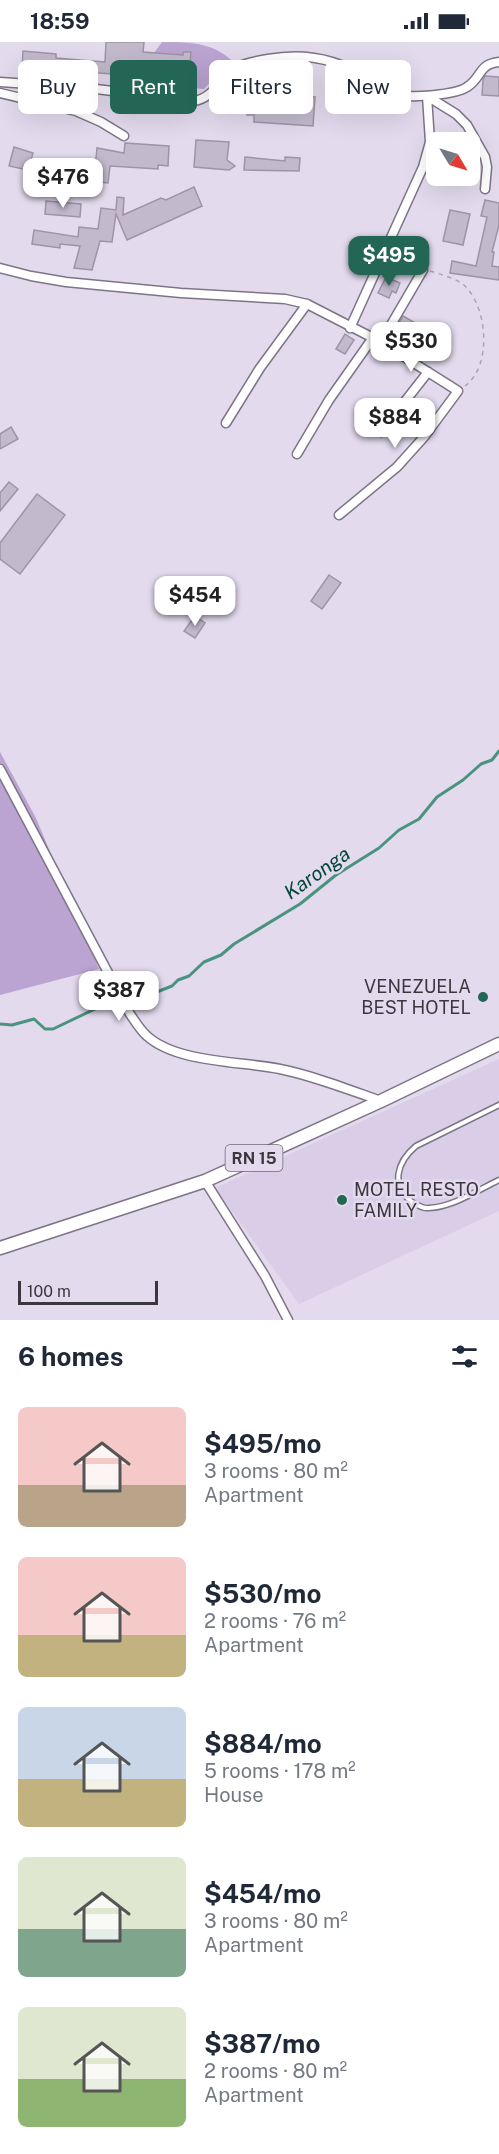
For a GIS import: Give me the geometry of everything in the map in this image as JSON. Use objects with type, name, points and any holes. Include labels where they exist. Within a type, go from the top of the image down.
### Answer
[{"type":"main road","name":"RN 15","points":[[0,1248],[205,1180],[381,1101],[499,1044]]},
{"type":"street","points":[[0,82],[88,88],[194,101],[206,97],[235,69],[252,62],[282,57],[315,57],[336,61],[398,95],[409,97],[427,96],[468,87],[484,67],[490,63],[499,62]]},
{"type":"street","points":[[0,93],[76,111],[124,136]]},
{"type":"street","points":[[427,96],[456,114],[467,125],[485,157],[487,167],[485,189]]},
{"type":"street","points":[[350,328],[423,167],[429,142],[427,96]]},
{"type":"street","points":[[0,268],[66,282],[181,293],[285,299],[307,304],[381,342],[458,391],[424,437],[397,467],[339,515]]},
{"type":"street","points":[[381,342],[423,270]]},
{"type":"street","points":[[226,423],[260,368],[307,304]]},
{"type":"street","points":[[297,454],[324,408],[372,339]]},
{"type":"street","points":[[381,432],[428,372]]},
{"type":"street","points":[[0,769],[130,1014],[146,1036],[165,1048],[190,1055],[280,1069],[332,1083],[381,1101]]},
{"type":"street","points":[[205,1180],[265,1276],[288,1320]]},
{"type":"lane","points":[[499,1105],[416,1146],[401,1163],[399,1185],[405,1196],[426,1209],[461,1198],[499,1180]]},
{"type":"path","points":[[385,253],[465,285],[480,309],[484,329],[482,360],[473,380],[458,391]]},
{"type":"shaded area","points":[[162,42],[190,43],[207,46],[231,60],[209,60],[209,84],[204,89],[197,88],[197,60],[190,60],[191,53],[184,52],[183,55],[154,53]]},
{"type":"shaded area","points":[[0,752],[36,818],[99,969],[0,995]]},
{"type":"shaded area","points":[[499,1059],[499,1211],[299,1304],[215,1188]]},
{"type":"building","points":[[106,42],[144,42],[143,52],[183,55],[183,52],[191,52],[190,60],[110,60],[110,74],[98,73],[98,61],[105,62]]},
{"type":"building","points":[[23,51],[56,54],[56,58],[80,60],[22,60]]},
{"type":"building","points":[[485,76],[499,77],[499,96],[482,95]]},
{"type":"building","points":[[313,97],[315,97],[313,126],[254,122],[254,115],[247,115],[313,114]]},
{"type":"building","points":[[196,140],[229,142],[227,160],[235,166],[229,170],[194,167]]},
{"type":"building","points":[[125,143],[169,146],[168,166],[158,165],[158,169],[110,166],[108,183],[51,178],[50,192],[26,191],[28,170],[9,166],[14,147],[33,153],[29,168],[49,170],[49,162],[95,168],[97,148],[124,153]]},
{"type":"building","points":[[245,157],[285,161],[285,157],[300,158],[299,171],[244,170]]},
{"type":"building","points":[[194,187],[202,206],[127,240],[116,214],[112,242],[100,241],[92,270],[74,268],[80,246],[60,244],[60,248],[32,244],[34,230],[78,237],[79,227],[98,229],[101,208],[116,210],[117,197],[124,198],[123,215],[161,198],[166,200]]},
{"type":"building","points":[[485,200],[499,203],[499,225],[492,252],[494,252],[492,266],[499,267],[499,280],[450,273],[452,261],[476,266],[487,217],[481,216]]},
{"type":"building","points":[[46,201],[81,204],[80,217],[45,214]]},
{"type":"building","points":[[450,210],[470,214],[463,245],[443,241]]},
{"type":"building","points":[[386,277],[400,283],[396,293],[392,291],[389,298],[378,293]]},
{"type":"building","points":[[403,316],[417,324],[405,345],[396,340],[399,335],[394,332]]},
{"type":"building","points":[[345,334],[354,340],[345,354],[336,349]]},
{"type":"building","points":[[11,427],[18,439],[0,449],[0,434]]},
{"type":"building","points":[[9,482],[18,489],[0,511],[0,493]]},
{"type":"building","points":[[37,494],[65,515],[20,574],[0,559],[0,543]]},
{"type":"building","points":[[329,575],[341,583],[322,609],[311,601]]},
{"type":"building","points":[[195,616],[205,623],[195,638],[184,631]]},
{"type":"waterway","name":"Karonga","points":[[139,999],[172,986],[178,980],[189,976],[204,962],[221,955],[234,944],[300,904],[336,875],[379,848],[399,830],[419,819],[437,797],[463,780],[481,764],[492,760],[499,751]]},
{"type":"waterway","points":[[0,1024],[12,1025],[34,1019],[45,1029],[53,1029],[97,1008]]},
{"type":"place","name":"VENEZUELA BEST HOTEL","points":[[483,997]]},
{"type":"place","name":"MOTEL RESTO FAMILY","points":[[342,1200]]}]
